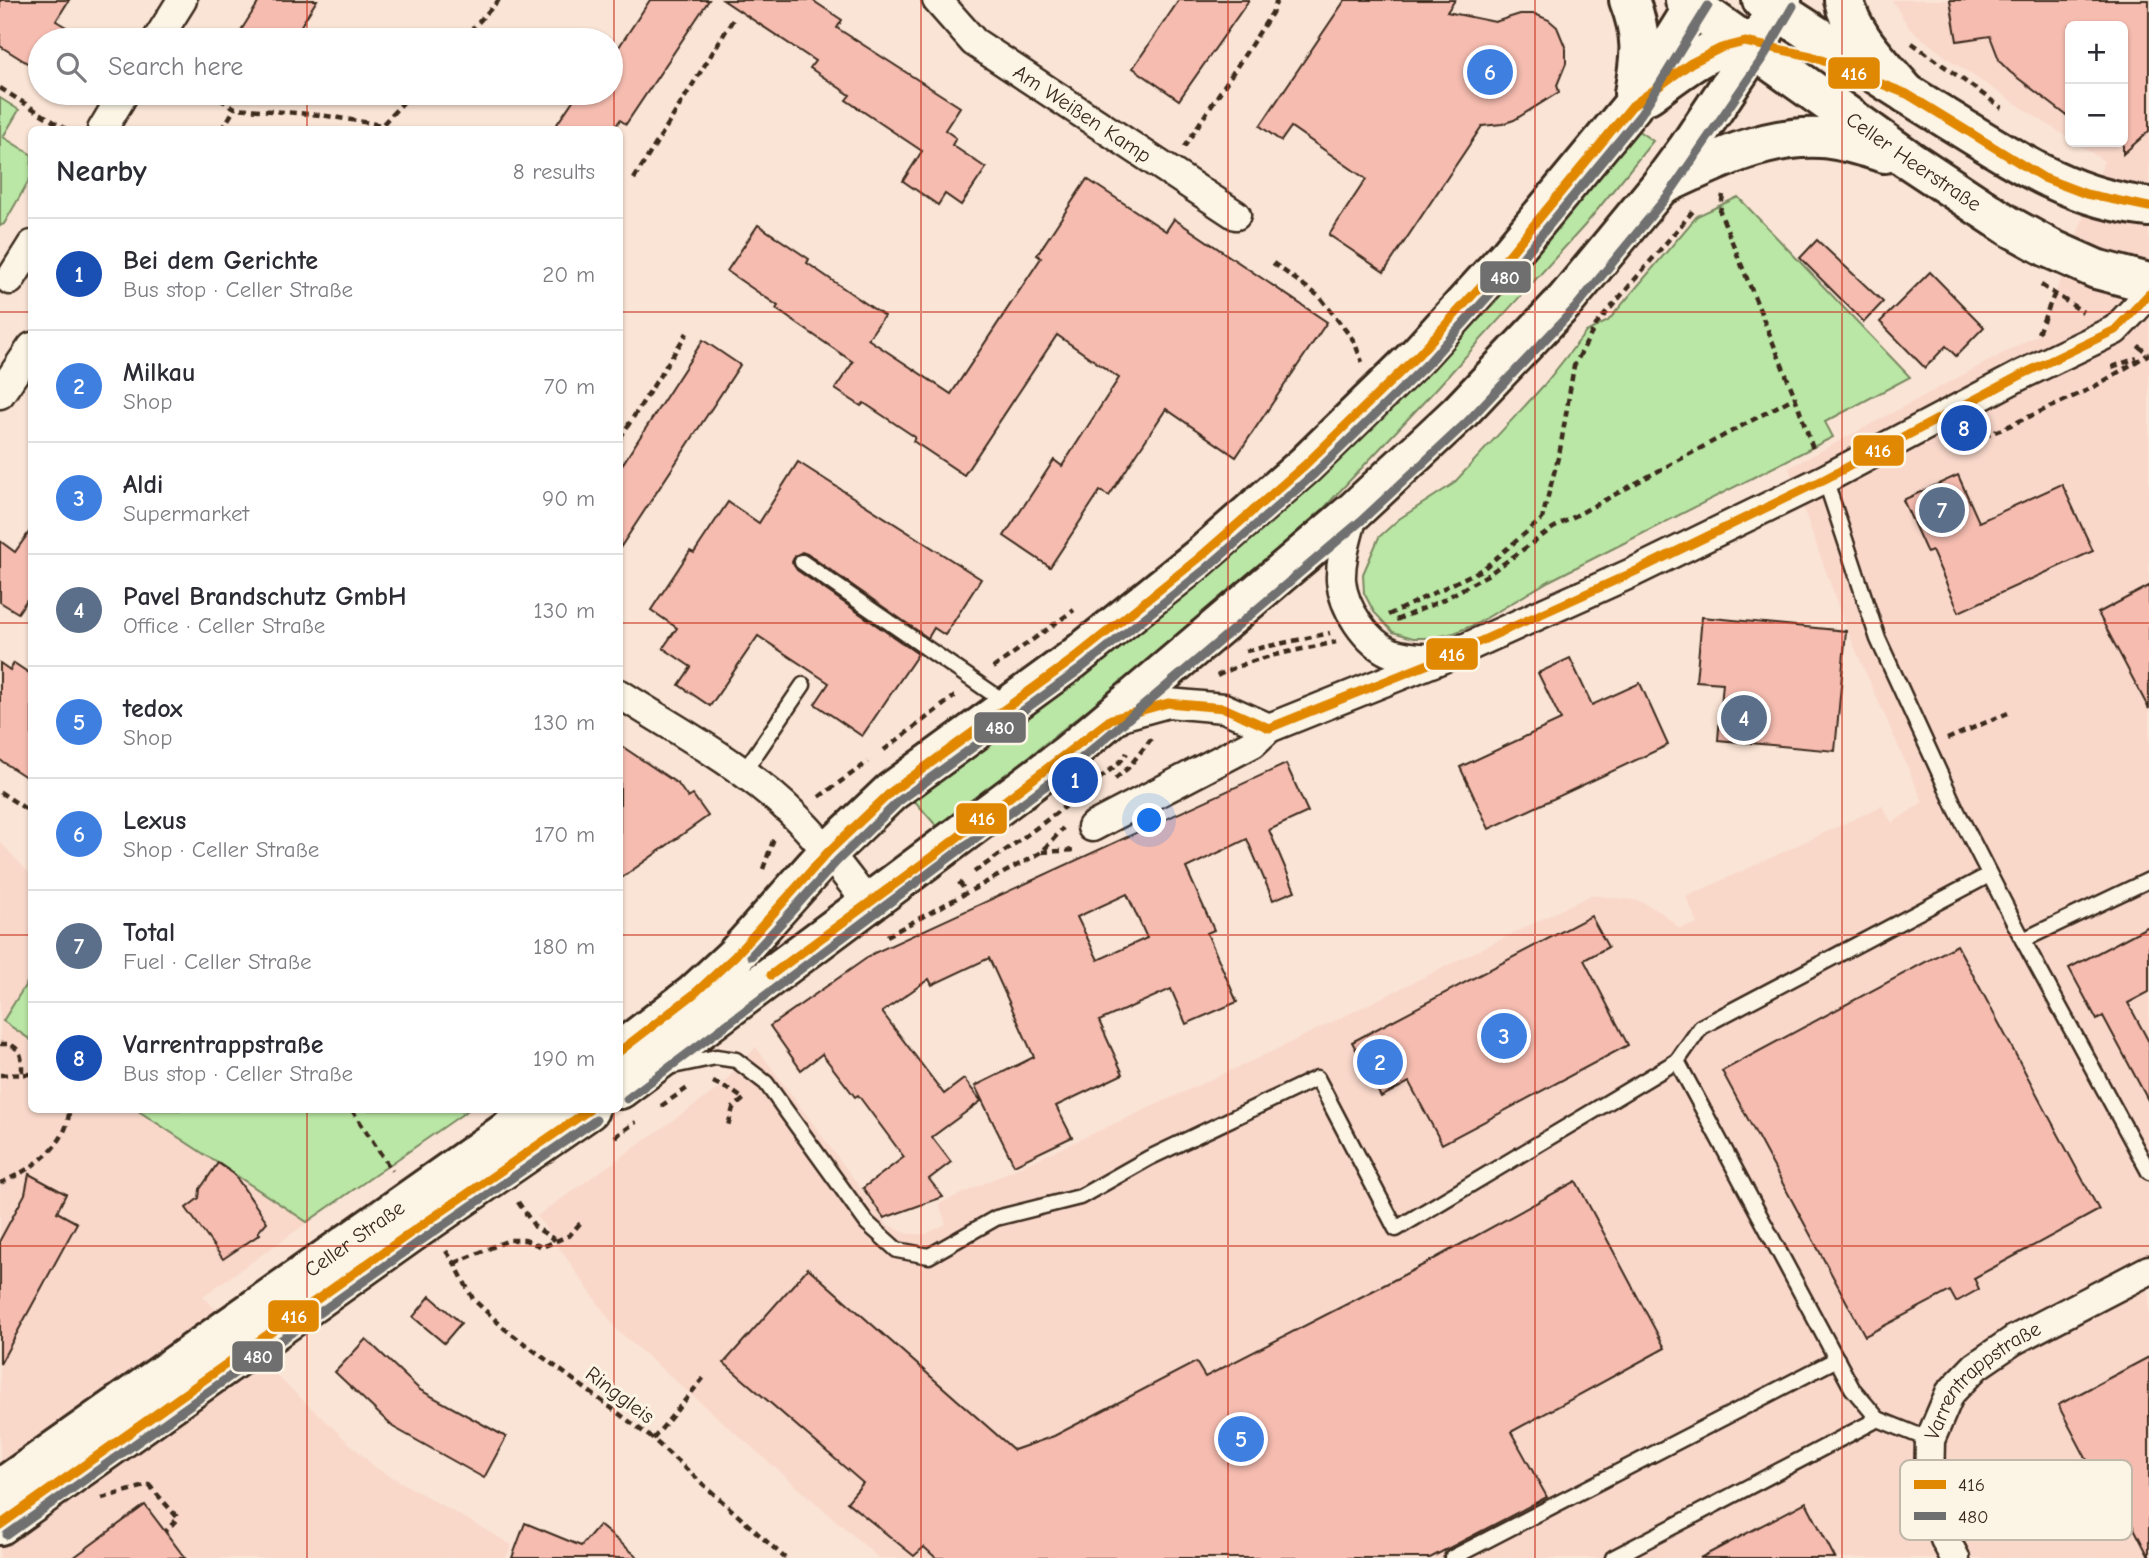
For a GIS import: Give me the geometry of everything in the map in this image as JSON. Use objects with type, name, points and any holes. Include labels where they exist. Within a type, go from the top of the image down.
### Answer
[{"type":"main road","points":[[1629,0],[1639,28],[1641,44],[1632,106]]},
{"type":"main road","points":[[1844,0],[1856,31],[1907,94]]},
{"type":"main road","points":[[626,1072],[694,994],[735,956],[828,852],[891,792],[1072,660],[1199,558],[1324,447],[1419,354],[1509,255],[1632,106],[1697,5]]},
{"type":"main road","points":[[1660,186],[1694,104],[1705,56],[1697,5]]},
{"type":"main road","name":"Celler Heerstraße","points":[[1697,5],[1767,22],[1907,94],[2044,178],[2086,194],[2149,208]]},
{"type":"main road","points":[[1632,106],[1691,63],[1767,22]]},
{"type":"main road","points":[[626,1072],[937,853],[1111,719],[1354,511],[1459,413],[1566,300],[1688,148],[1767,22]]},
{"type":"main road","name":"Celler Heerstraße","points":[[1767,22],[1826,101],[1908,159],[2008,226],[2049,248],[2096,269],[2149,283]]},
{"type":"main road","points":[[1660,186],[1736,152],[1768,142],[1801,138],[1842,140],[1908,159]]},
{"type":"main road","name":"Celler Straße","points":[[0,1489],[533,1113]]},
{"type":"main road","name":"Celler Straße","points":[[0,1525],[409,1234],[585,1113]]},
{"type":"street","points":[[164,28],[181,0]]},
{"type":"street","name":"Am Weißen Kamp","points":[[937,0],[974,42],[1236,215]]},
{"type":"street","points":[[104,126],[117,105]]},
{"type":"street","points":[[14,283],[28,253]]},
{"type":"street","points":[[1092,827],[1253,743],[1269,728],[1441,659],[1634,572],[1825,479],[2021,375],[2115,330],[2149,294]]},
{"type":"street","points":[[0,394],[28,353]]},
{"type":"street","points":[[1354,511],[1342,561],[1341,582],[1348,606],[1364,631],[1389,652],[1412,658],[1441,659]]},
{"type":"street","points":[[623,696],[743,773],[794,815],[828,852],[867,902]]},
{"type":"street","points":[[1111,719],[1168,704],[1224,708],[1269,728]]},
{"type":"street","name":"Varrentrappstraße","points":[[1929,1460],[1930,1440],[1950,1392],[1976,1366],[2014,1340],[2149,1270]]},
{"type":"street","name":"Varrentrappstraße","points":[[1946,1540],[1955,1558]]},
{"type":"lane","points":[[1825,479],[1878,639],[1926,747],[2023,940],[2149,1172]]},
{"type":"lane","points":[[802,562],[1010,705]]},
{"type":"lane","points":[[743,773],[803,685]]},
{"type":"lane","points":[[626,1072],[716,1057],[736,1060],[766,1083],[867,1223],[897,1250],[929,1256],[996,1218],[1080,1197],[1149,1158],[1317,1078],[1396,1229],[1677,1061],[1701,1027],[1989,875]]},
{"type":"lane","points":[[2023,940],[2149,880]]},
{"type":"lane","points":[[1677,1061],[1852,1388],[1878,1419],[1930,1440]]},
{"type":"lane","points":[[1452,1558],[1837,1359]]},
{"type":"lane","points":[[1613,1558],[1878,1419]]},
{"type":"path","points":[[472,28],[499,0]]},
{"type":"path","points":[[1169,170],[1272,13],[1277,0]]},
{"type":"path","points":[[634,179],[734,18]]},
{"type":"path","points":[[1905,38],[2006,111]]},
{"type":"path","points":[[0,88],[62,126]]},
{"type":"path","points":[[230,105],[235,108],[382,125],[401,105]]},
{"type":"path","points":[[224,126],[235,108]]},
{"type":"path","points":[[1724,192],[1720,212],[1825,479]]},
{"type":"path","points":[[1245,652],[1258,647],[1364,631],[1483,569],[1542,519],[1560,450],[1574,366],[1596,325],[1702,204]]},
{"type":"path","points":[[1273,263],[1320,297],[1354,341],[1362,363],[1371,355]]},
{"type":"path","points":[[2034,279],[2054,295],[2042,324]]},
{"type":"path","points":[[623,433],[687,333]]},
{"type":"path","points":[[1940,453],[2000,430],[2092,388],[2149,354]]},
{"type":"path","points":[[1214,678],[1253,660],[1364,631],[1443,600],[1489,574],[1553,528],[1795,397]]},
{"type":"path","points":[[763,870],[775,834],[794,815],[1084,603]]},
{"type":"path","points":[[1926,747],[1972,731],[2008,713]]},
{"type":"path","points":[[0,792],[28,810]]},
{"type":"path","points":[[959,882],[966,891]]},
{"type":"path","points":[[0,1044],[10,1044],[22,1055],[22,1074]]},
{"type":"path","points":[[0,1074],[28,1074]]},
{"type":"path","points":[[708,1082],[717,1083],[744,1100],[733,1108],[728,1126]]},
{"type":"path","points":[[0,1183],[38,1163],[49,1152],[62,1133],[68,1113]]},
{"type":"path","points":[[354,1113],[397,1178]]},
{"type":"path","points":[[517,1201],[535,1227],[556,1241]]},
{"type":"path","points":[[456,1264],[509,1240],[524,1240],[542,1247],[570,1235],[582,1221]]},
{"type":"path","name":"Ringgleis","points":[[446,1251],[456,1264],[473,1300],[505,1329],[653,1439],[785,1558]]},
{"type":"path","points":[[653,1439],[705,1376]]},
{"type":"path","points":[[94,1500],[149,1486],[178,1518],[166,1532]]},
{"type":"shaded area","points":[[1892,0],[2149,0],[2149,1558],[879,1558],[616,1329],[537,1216],[719,1088],[756,1047],[888,1225],[908,1234],[926,1234],[946,1224],[939,1204],[1271,1052],[1591,895],[1640,901],[1661,912],[1679,928],[1698,924],[1686,897],[1882,806],[1892,823],[1923,802],[1846,628],[1789,468],[2041,333],[2104,161],[2083,147],[2128,147],[2128,21],[2065,21],[2065,136],[1954,63],[1910,29]]},
{"type":"shaded area","points":[[0,842],[28,872],[28,1113],[242,1113],[327,1209],[203,1296],[276,1375],[376,1468],[512,1545],[506,1558],[0,1558]]},
{"type":"green space","points":[[0,98],[19,110],[3,137],[28,153],[28,182],[4,224],[0,226]]},
{"type":"green space","points":[[1637,130],[1653,141],[1585,225],[1323,509],[1164,648],[939,829],[913,799],[1569,211]]},
{"type":"green space","points":[[1738,197],[1910,377],[1825,422],[1833,437],[1549,581],[1476,624],[1431,638],[1413,638],[1393,632],[1374,612],[1364,593],[1363,574],[1379,537],[1399,519],[1453,484],[1544,385],[1586,332],[1608,321],[1697,216]]},
{"type":"green space","points":[[28,981],[28,1038],[3,1021]]},
{"type":"green space","points":[[142,1113],[464,1113],[307,1222]]},
{"type":"building","points":[[0,0],[69,0],[56,21],[68,28],[28,28],[28,64],[0,46]]},
{"type":"building","points":[[260,0],[317,0],[300,28],[242,28]]},
{"type":"building","points":[[650,0],[709,0],[626,124],[620,120],[616,126],[556,126],[570,105],[623,105],[623,41]]},
{"type":"building","points":[[723,0],[812,0],[842,20],[837,28],[960,107],[945,130],[956,138],[952,145],[986,168],[961,205],[945,194],[938,205],[903,181],[922,151],[846,100],[850,95],[810,68],[815,61]]},
{"type":"building","points":[[1179,0],[1249,0],[1179,100],[1133,68]]},
{"type":"building","points":[[1345,0],[1455,0],[1447,12],[1495,22],[1520,14],[1535,14],[1557,27],[1566,49],[1566,63],[1557,85],[1559,92],[1514,120],[1482,126],[1384,272],[1329,235],[1366,179],[1291,127],[1281,141],[1260,126]]},
{"type":"building","points":[[1950,0],[2149,0],[2149,131],[2123,154],[2123,147],[2128,147],[2128,21],[2065,21],[2065,114],[2000,62],[1990,36],[1957,41]]},
{"type":"building","points":[[1087,179],[1166,231],[1174,219],[1327,322],[1236,457],[1166,409],[1109,496],[1100,491],[1050,567],[1004,536],[1054,460],[1062,466],[1119,378],[1057,335],[964,475],[913,441],[915,437],[864,403],[861,406],[835,389],[853,362],[776,309],[778,306],[727,271],[758,225],[809,259],[807,263],[884,316],[868,339],[951,394],[1041,258],[1037,255]]},
{"type":"building","points":[[1817,240],[1883,302],[1864,322],[1800,258]]},
{"type":"building","points":[[1930,272],[1984,327],[1956,356],[1946,346],[1925,368],[1880,322]]},
{"type":"building","points":[[703,340],[740,365],[623,543],[623,463]]},
{"type":"building","points":[[798,462],[981,579],[945,635],[934,628],[928,638],[807,554],[802,552],[795,556],[792,562],[797,570],[918,654],[862,736],[815,704],[829,683],[758,636],[710,706],[679,685],[691,667],[663,648],[677,628],[651,610],[690,551],[694,553],[728,502],[759,523]]},
{"type":"building","points":[[1958,475],[1979,522],[2062,484],[2093,551],[1959,612],[1932,551],[1927,553],[1903,500]]},
{"type":"building","points":[[28,534],[28,598],[18,613],[0,602],[0,541],[15,552]]},
{"type":"building","points":[[2149,586],[2149,709],[2098,613]]},
{"type":"building","points":[[1702,617],[1846,631],[1835,751],[1718,740],[1723,683],[1696,681]]},
{"type":"building","points":[[1570,658],[1592,705],[1640,683],[1668,745],[1489,829],[1460,767],[1561,720],[1538,673]]},
{"type":"building","points":[[0,663],[10,670],[14,663],[28,672],[28,778],[0,760]]},
{"type":"building","points":[[623,747],[678,784],[688,798],[693,795],[708,816],[623,877]]},
{"type":"building","points":[[1286,764],[1308,812],[1269,830],[1295,891],[1273,900],[1247,839],[1186,868],[1214,930],[1207,933],[1237,1002],[1186,1024],[1171,989],[1099,1021],[1123,1074],[1056,1106],[1072,1137],[1014,1165],[975,1086],[1034,1057],[989,958],[932,985],[929,979],[882,1012],[944,1094],[964,1079],[981,1101],[932,1137],[951,1162],[929,1179],[943,1197],[884,1218],[863,1188],[904,1157],[858,1095],[855,1097],[822,1054],[801,1070],[770,1026],[874,953]],"holes":[[[1127,894],[1147,938],[1098,960],[1077,917]]]},
{"type":"building","points":[[1591,916],[1608,947],[1584,960],[1628,1045],[1442,1144],[1409,1082],[1381,1097],[1352,1042]]},
{"type":"building","points":[[2149,926],[2149,992],[2128,1003],[2149,1042],[2149,1102],[2103,1016],[2097,1020],[2069,968]]},
{"type":"building","points":[[1957,945],[2099,1210],[1974,1278],[1979,1289],[1956,1302],[1950,1291],[1865,1336],[1722,1071]]},
{"type":"building","points":[[218,1163],[234,1174],[267,1222],[258,1232],[260,1234],[223,1259],[186,1208],[199,1198],[200,1189]]},
{"type":"building","points":[[29,1174],[66,1194],[57,1212],[77,1223],[0,1364],[0,1240],[25,1194]]},
{"type":"building","points":[[1576,1181],[1665,1348],[1511,1432],[1547,1497],[1430,1558],[936,1558],[924,1547],[914,1556],[847,1502],[863,1483],[724,1363],[808,1268],[1014,1450],[1054,1436],[1196,1362],[1205,1377],[1423,1265]]},
{"type":"building","points":[[430,1296],[461,1323],[444,1343],[413,1317]]},
{"type":"building","points":[[366,1339],[420,1390],[506,1437],[484,1478],[393,1427],[335,1372]]},
{"type":"building","points":[[2149,1357],[2149,1557],[2132,1524],[2132,1460],[2087,1460],[2058,1405]]},
{"type":"building","points":[[1806,1502],[1835,1558],[1700,1558]]},
{"type":"building","points":[[145,1505],[185,1558],[73,1558]]},
{"type":"building","points":[[525,1523],[581,1546],[599,1525],[639,1558],[512,1558]]},
{"type":"transit line","name":"480","points":[[751,956],[837,861],[899,801],[1079,670],[1207,568],[1314,474],[1428,363],[1518,263],[1641,114],[1708,6]]},
{"type":"transit line","name":"480","points":[[627,1099],[1076,763],[1362,520],[1467,422],[1575,308],[1669,194],[1764,56],[1793,6]]},
{"type":"transit line","name":"416","points":[[623,1049],[694,994],[735,956],[828,852],[891,792],[1072,660],[1199,558],[1305,465],[1419,354],[1509,255],[1632,106],[1691,63],[1721,48],[1745,42],[1811,56],[1907,94],[2044,178],[2086,194],[2149,207]]},
{"type":"transit line","name":"416","points":[[771,975],[937,853],[1111,719],[1168,703],[1224,708],[1269,728],[1441,659],[1634,572],[1825,479],[2021,375],[2115,330],[2149,294]]},
{"type":"transit line","name":"416","points":[[0,1525],[409,1234],[585,1113]]},
{"type":"transit line","name":"480","points":[[7,1535],[416,1244],[596,1120]]},
{"type":"place","name":"Lexus","points":[[1490,72]]},
{"type":"place","name":"Varrentrappstraße","points":[[1964,428]]},
{"type":"place","name":"Total","points":[[1942,510]]},
{"type":"place","name":"Pavel Brandschutz GmbH","points":[[1744,718]]},
{"type":"place","name":"Bei dem Gerichte","points":[[1075,780]]},
{"type":"place","name":"Aldi","points":[[1504,1036]]},
{"type":"place","name":"Milkau","points":[[1380,1062]]},
{"type":"place","name":"tedox","points":[[1241,1439]]}]
